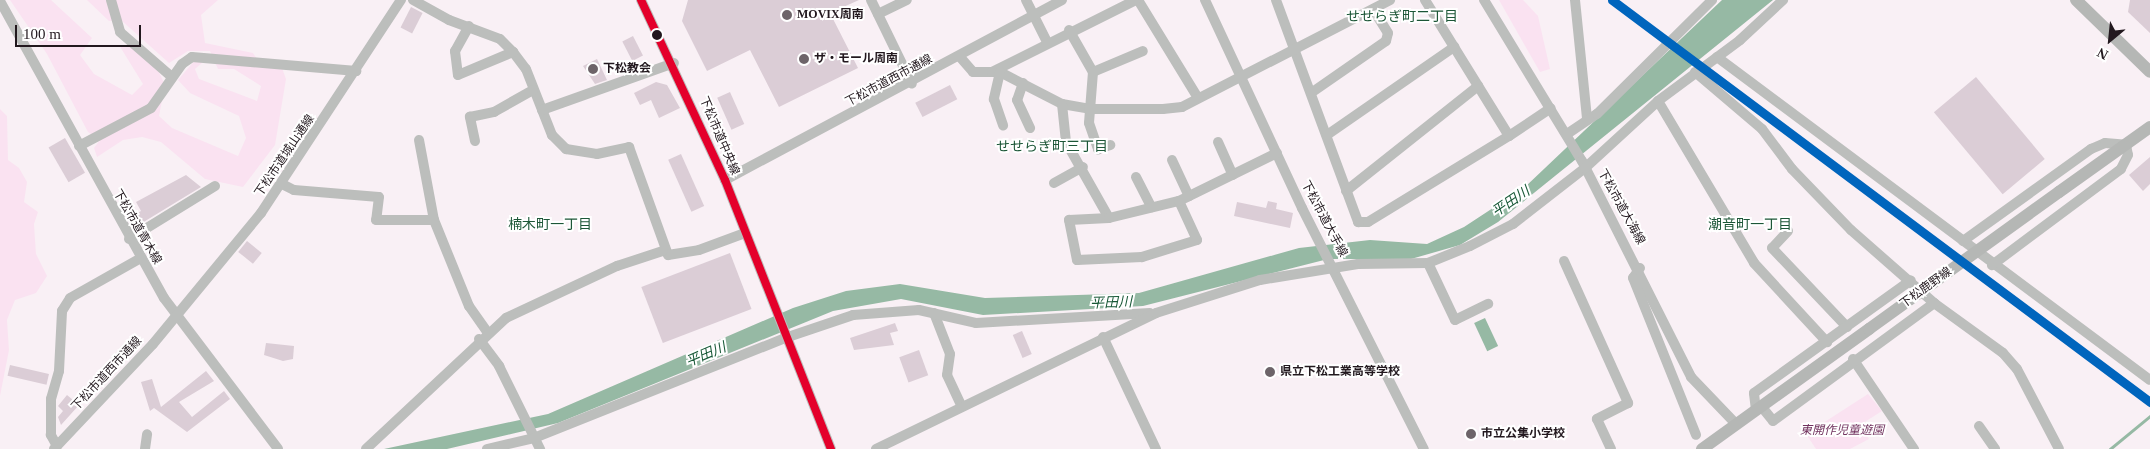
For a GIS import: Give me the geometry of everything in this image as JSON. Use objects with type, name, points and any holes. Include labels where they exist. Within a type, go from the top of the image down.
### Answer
[{"type":"main road","points":[[2076,0],[2150,72]]},
{"type":"main road","name":"下松鹿野線","points":[[1702,449],[2150,127]]},
{"type":"street","points":[[111,0],[120,32],[172,77]]},
{"type":"street","name":"下松市道城山通線","points":[[177,316],[282,184],[401,0]]},
{"type":"street","points":[[413,0],[449,20],[500,39],[526,69],[552,135],[566,149],[597,154],[629,147],[663,251],[668,255],[699,250],[745,233]]},
{"type":"street","name":"下松市道中央線","points":[[641,0],[674,63],[725,180],[784,335]]},
{"type":"street","points":[[871,0],[912,84]]},
{"type":"street","points":[[878,14],[906,0]]},
{"type":"street","points":[[1026,0],[1047,42]]},
{"type":"street","name":"下松市道西市通線","points":[[725,180],[912,84],[1062,0]]},
{"type":"street","points":[[995,73],[1069,30],[1137,0],[1198,98]]},
{"type":"street","name":"下松市道大手線","points":[[1205,0],[1277,153],[1424,449]]},
{"type":"street","points":[[1276,0],[1295,46],[1358,222],[1368,222],[1509,136],[1551,108]]},
{"type":"street","points":[[960,57],[973,72],[995,73],[1023,83],[1062,104],[1089,109],[1163,110],[1198,98],[1240,74],[1390,0]]},
{"type":"street","points":[[1425,0],[1509,136]]},
{"type":"street","name":"下松市道大海線","points":[[1484,0],[1584,164],[1640,268],[1686,368],[1736,424]]},
{"type":"street","points":[[1575,0],[1587,119]]},
{"type":"street","points":[[876,449],[1103,337],[1156,313],[1260,280],[1333,264],[1428,263],[1512,224],[1658,101],[1694,72],[1717,57],[1783,0]]},
{"type":"street","name":"下松市道青木線","points":[[0,1],[140,258],[177,316],[278,449]]},
{"type":"street","points":[[1567,134],[1597,114],[1707,1]]},
{"type":"street","points":[[1311,93],[1386,40],[1388,34],[1373,9]]},
{"type":"street","points":[[469,26],[455,51],[458,76],[513,52]]},
{"type":"street","points":[[1069,30],[1093,72],[1089,123],[1098,149],[1110,145]]},
{"type":"street","points":[[1327,136],[1454,47]]},
{"type":"street","points":[[1093,72],[1143,51]]},
{"type":"street","points":[[79,146],[151,108],[172,77],[192,57],[207,55],[356,71]]},
{"type":"street","points":[[1717,57],[1963,241],[1992,265],[2150,380]]},
{"type":"street","points":[[542,110],[674,63]]},
{"type":"street","points":[[1694,72],[1756,122],[1792,169],[1851,230],[1911,280],[1934,302],[1988,341],[2017,370],[2057,448]]},
{"type":"street","points":[[995,73],[994,98],[1003,126]]},
{"type":"street","points":[[1023,83],[1018,100],[1030,128]]},
{"type":"street","points":[[1346,191],[1478,86]]},
{"type":"street","points":[[475,141],[470,116],[494,112],[533,90]]},
{"type":"street","points":[[1658,101],[1754,263],[1827,342]]},
{"type":"street","points":[[1062,104],[1066,142],[1083,167],[1110,218]]},
{"type":"street","points":[[418,140],[434,220],[469,306],[540,449]]},
{"type":"street","points":[[1218,142],[1233,175]]},
{"type":"street","points":[[1963,241],[2091,149],[2105,143],[2126,145],[2128,155],[2121,169],[1992,265]]},
{"type":"street","points":[[1179,201],[1197,240],[1142,257],[1077,260],[1069,220],[1110,218],[1179,201],[1277,153]]},
{"type":"street","points":[[1172,160],[1189,196]]},
{"type":"street","points":[[1054,183],[1083,167]]},
{"type":"street","points":[[1136,177],[1151,207]]},
{"type":"street","points":[[282,184],[294,190],[379,197],[376,220],[434,220]]},
{"type":"street","points":[[129,239],[215,186]]},
{"type":"street","points":[[1788,231],[1772,248],[1847,327]]},
{"type":"street","points":[[366,449],[483,335],[537,301],[663,251]]},
{"type":"street","points":[[56,448],[51,435],[51,399],[59,371],[62,311],[70,298],[140,258]]},
{"type":"street","points":[[1564,261],[1628,403],[1597,419],[1611,449]]},
{"type":"street","points":[[1428,263],[1455,320],[1488,304]]},
{"type":"street","points":[[1640,268],[1633,278],[1696,435]]},
{"type":"street","points":[[1911,280],[1754,393],[1759,408],[1772,421],[1934,302]]},
{"type":"street","points":[[487,449],[534,436],[784,335],[853,315],[919,310],[976,323],[1156,313]]},
{"type":"street","points":[[934,313],[950,354],[947,375],[962,407]]},
{"type":"street","name":"下松市道西市通線","points":[[56,448],[177,316]]},
{"type":"street","points":[[784,335],[831,449]]},
{"type":"street","points":[[1103,337],[1156,449]]},
{"type":"street","points":[[1854,359],[1914,449]]},
{"type":"street","points":[[1672,374],[1686,368]]},
{"type":"street","points":[[1979,426],[1995,449]]},
{"type":"street","points":[[146,449],[147,434]]},
{"type":"green space","points":[[10,0],[51,0],[92,38],[80,55],[94,74],[132,95],[143,84],[119,45],[134,48],[156,66],[165,85],[159,116],[172,128],[238,156],[246,138],[239,116],[190,93],[178,80],[196,59],[203,62],[195,69],[199,79],[257,101],[261,86],[234,69],[218,69],[210,51],[188,51],[169,63],[121,20],[109,21],[87,0],[218,0],[201,15],[205,43],[253,53],[261,65],[282,68],[286,79],[275,145],[243,187],[205,179],[161,142],[142,137],[123,140],[97,157],[94,148],[100,140],[88,132],[47,54]]},
{"type":"green space","points":[[1499,0],[1523,0],[1538,16],[1550,69],[1540,72]]},
{"type":"green space","points":[[0,109],[7,116],[8,160],[19,168],[27,182],[24,202],[38,212],[34,224],[36,254],[47,276],[36,293],[15,300],[7,320],[9,350],[0,396]]},
{"type":"green space","name":"東開作児童遊園","points":[[1868,394],[1882,411],[1860,425],[1869,439],[1850,449],[1816,449],[1806,434]]},
{"type":"water","name":"平田川","points":[[1722,0],[1773,0],[1498,222],[1460,245],[1411,259],[1328,259],[1143,306],[983,315],[901,299],[833,311],[558,423],[447,449],[384,449],[548,414],[793,308],[846,291],[900,284],[985,298],[1139,293],[1299,248],[1370,240],[1427,244],[1464,227],[1525,187]]},
{"type":"water","points":[[1485,318],[1498,346],[1487,351],[1474,323]]},
{"type":"building","name":"ザ・モール周南","points":[[688,0],[859,0],[830,13],[858,68],[779,107],[750,50],[707,71],[682,21]]},
{"type":"building","points":[[2130,0],[2150,0],[2150,33],[2128,12]]},
{"type":"building","points":[[411,7],[423,13],[412,33],[401,27]]},
{"type":"building","points":[[633,36],[643,56],[632,61],[622,41]]},
{"type":"building","name":"下松教会","points":[[597,59],[607,80],[595,84],[583,66]]},
{"type":"building","points":[[1976,77],[2045,159],[2003,194],[1934,112]]},
{"type":"building","points":[[656,82],[667,85],[680,108],[659,118],[651,100],[640,105],[634,93]]},
{"type":"building","points":[[950,85],[957,99],[923,117],[915,103]]},
{"type":"building","points":[[730,92],[744,124],[731,130],[717,98]]},
{"type":"building","points":[[65,138],[85,173],[69,182],[49,148]]},
{"type":"building","points":[[681,154],[704,206],[691,212],[668,160]]},
{"type":"building","points":[[2150,157],[2150,184],[2143,191],[2129,175]]},
{"type":"building","points":[[186,175],[201,187],[137,226],[132,216],[141,211],[136,202]]},
{"type":"building","points":[[1268,201],[1277,203],[1276,209],[1293,213],[1290,228],[1234,216],[1237,202],[1266,208]]},
{"type":"building","points":[[247,241],[262,253],[253,264],[238,252]]},
{"type":"building","points":[[730,253],[752,309],[663,343],[641,287]]},
{"type":"building","points":[[895,323],[898,331],[890,333],[894,345],[854,350],[850,338]]},
{"type":"building","points":[[1022,331],[1032,354],[1023,358],[1013,335]]},
{"type":"building","points":[[266,343],[294,346],[293,359],[283,361],[264,355]]},
{"type":"building","points":[[919,350],[928,375],[909,383],[899,357]]},
{"type":"building","points":[[10,365],[49,374],[47,385],[8,376]]},
{"type":"building","points":[[206,371],[214,381],[179,402],[192,417],[224,391],[230,399],[187,432],[154,408],[150,411],[141,382],[152,379],[161,407]]},
{"type":"building","points":[[67,395],[79,405],[61,425],[58,417],[63,411],[58,406]]},
{"type":"waterway","points":[[2110,449],[2150,416]]},
{"type":"transit line","points":[[641,0],[725,180],[831,449]]},
{"type":"transit line","points":[[1612,0],[2150,402]]},
{"type":"place","name":"MOVIX周南","points":[[787,15]]},
{"type":"place","name":"ザ・モール周南","points":[[804,59]]},
{"type":"place","name":"下松教会","points":[[593,69]]},
{"type":"place","name":"県立下松工業高等学校","points":[[1270,372]]},
{"type":"place","name":"市立公集小学校","points":[[1471,434]]},
{"type":"district","name":"せせらぎ町二丁目","points":[[1402,17]]},
{"type":"district","name":"せせらぎ町三丁目","points":[[1052,147]]},
{"type":"district","name":"楠木町一丁目","points":[[550,225]]},
{"type":"district","name":"潮音町一丁目","points":[[1750,225]]}]
